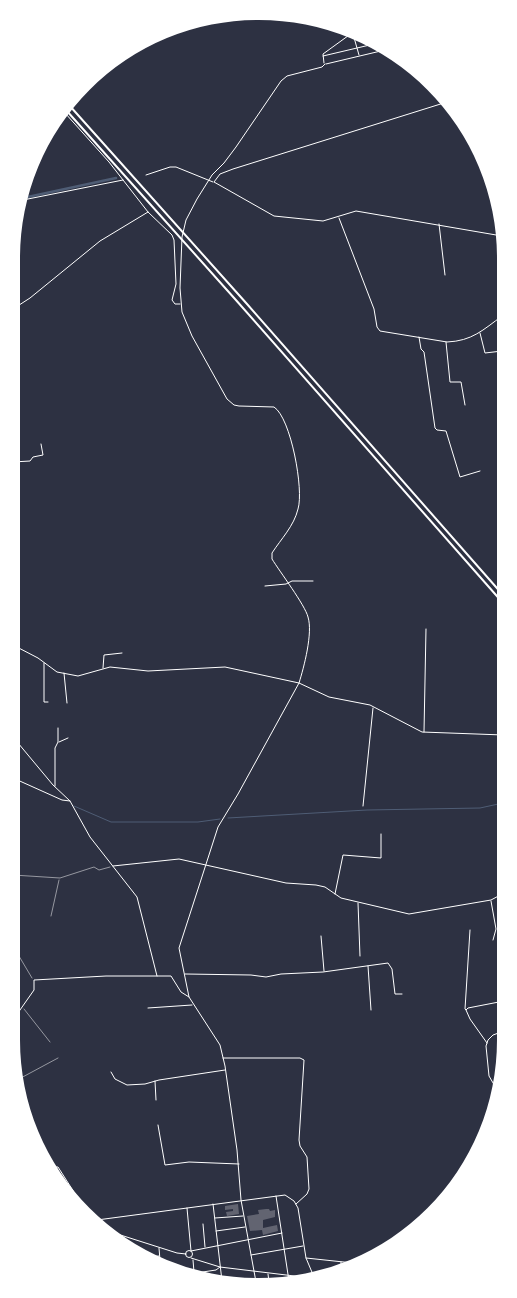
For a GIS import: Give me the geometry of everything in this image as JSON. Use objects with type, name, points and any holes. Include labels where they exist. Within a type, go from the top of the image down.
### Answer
[{"type":"highway","points":[[72,109],[232,286],[497,588]]},
{"type":"highway","points":[[68,114],[236,299],[497,596]]},
{"type":"street","points":[[323,56],[330,48],[348,37]]},
{"type":"street","points":[[355,40],[359,56]]},
{"type":"street","points":[[323,56],[366,46]]},
{"type":"street","points":[[330,48],[332,54]]},
{"type":"street","points":[[255,1278],[243,1216],[239,1164],[220,1045],[189,997],[179,948],[218,827],[238,794],[299,683],[309,630],[308,616],[272,559],[272,553],[290,528],[299,507],[297,473],[290,437],[280,413],[274,407],[239,406],[230,402],[188,327],[180,304],[181,253],[186,220],[194,204],[209,180],[224,163],[283,78],[319,68],[325,64],[377,52]]},
{"type":"street","points":[[323,56],[325,64]]},
{"type":"street","points":[[214,182],[220,174],[233,169],[441,104]]},
{"type":"street","points":[[68,114],[124,180],[148,212],[172,235],[174,240],[176,284],[172,300],[175,304],[180,304]]},
{"type":"street","points":[[146,175],[170,167],[176,167],[214,182],[274,216],[322,221],[356,211],[495,235]]},
{"type":"street","points":[[28,199],[124,180]]},
{"type":"street","points":[[20,304],[30,298],[74,260],[100,241],[148,212]]},
{"type":"street","points":[[338,217],[374,309],[377,327],[380,331],[446,341],[466,339],[480,333],[497,320]]},
{"type":"street","points":[[439,224],[445,275]]},
{"type":"street","points":[[480,333],[485,353],[497,352]]},
{"type":"street","points":[[419,337],[421,349],[424,352],[435,428],[437,430],[446,431],[460,477],[480,471]]},
{"type":"street","points":[[446,341],[450,382],[461,382],[465,405]]},
{"type":"street","points":[[20,462],[30,461],[33,457],[43,455],[41,444]]},
{"type":"street","points":[[265,586],[288,583],[292,581],[313,581]]},
{"type":"street","points":[[424,732],[426,630]]},
{"type":"street","points":[[20,649],[44,662],[57,672],[78,676],[103,668],[148,671],[222,667],[299,683],[329,697],[373,707],[424,732],[497,735]]},
{"type":"street","points":[[103,668],[104,654],[122,653]]},
{"type":"street","points":[[44,662],[44,702],[48,702]]},
{"type":"street","points":[[64,673],[67,703]]},
{"type":"street","points":[[363,806],[373,707]]},
{"type":"street","points":[[55,786],[55,748],[58,742],[58,728]]},
{"type":"street","points":[[58,742],[68,738]]},
{"type":"street","points":[[20,745],[70,801],[87,832],[137,897],[157,976]]},
{"type":"street","points":[[20,781],[62,800],[70,801]]},
{"type":"street","points":[[335,894],[344,855],[381,858],[381,834]]},
{"type":"street","points":[[113,866],[179,859],[286,883],[325,887],[335,894],[358,902],[409,914],[491,900],[497,897]]},
{"type":"street","points":[[491,900],[496,929],[493,940]]},
{"type":"street","points":[[358,902],[360,956]]},
{"type":"street","points":[[470,930],[465,1009],[470,1019],[487,1042],[489,1076],[493,1082]]},
{"type":"street","points":[[321,936],[324,972]]},
{"type":"street","points":[[184,974],[251,975],[266,977],[281,974],[324,972],[388,963],[392,969],[395,994],[402,994]]},
{"type":"street","points":[[368,966],[371,1010]]},
{"type":"street","points":[[20,1009],[34,990],[34,980],[171,976],[181,992],[189,997]]},
{"type":"street","points":[[466,1010],[468,1008],[497,1002]]},
{"type":"street","points":[[148,1008],[193,1005]]},
{"type":"street","points":[[487,1042],[493,1035],[497,1034]]},
{"type":"street","points":[[223,1058],[300,1058],[304,1060],[299,1140],[300,1146],[307,1157],[309,1189],[307,1194],[296,1204]]},
{"type":"street","points":[[111,1072],[115,1079],[127,1085],[145,1084],[155,1081],[225,1070]]},
{"type":"street","points":[[155,1081],[156,1100]]},
{"type":"street","points":[[158,1125],[165,1165],[203,1162],[239,1164]]},
{"type":"street","points":[[57,1167],[70,1186]]},
{"type":"street","points":[[123,1236],[159,1248],[186,1254],[187,1258],[192,1258],[220,1267],[288,1276],[276,1196]]},
{"type":"street","points":[[101,1219],[241,1200],[285,1196],[294,1201],[296,1204],[306,1258],[312,1272]]},
{"type":"street","points":[[213,1204],[221,1275]]},
{"type":"street","points":[[187,1208],[194,1269]]},
{"type":"street","points":[[215,1218],[243,1216]]},
{"type":"street","points":[[203,1224],[205,1248]]},
{"type":"street","points":[[216,1232],[246,1227]]},
{"type":"street","points":[[186,1254],[188,1251],[282,1233]]},
{"type":"street","points":[[251,1255],[304,1246]]},
{"type":"street","points":[[159,1248],[160,1256]]},
{"type":"street","points":[[306,1258],[345,1262]]},
{"type":"street","points":[[203,1271],[216,1270],[220,1267]]},
{"type":"street","points":[[267,1273],[268,1277]]},
{"type":"path","points":[[20,875],[59,878],[94,867],[100,870],[113,866]]},
{"type":"path","points":[[51,916],[59,878]]},
{"type":"path","points":[[20,957],[34,980]]},
{"type":"path","points":[[22,1006],[50,1042]]},
{"type":"path","points":[[23,1077],[58,1058]]},
{"type":"building","points":[[238,1204],[239,1214],[227,1216],[226,1212],[233,1211],[233,1209],[225,1210],[225,1206]]},
{"type":"building","points":[[269,1209],[270,1211],[275,1210],[275,1217],[263,1220],[263,1228],[277,1225],[278,1231],[263,1235],[262,1230],[250,1231],[247,1216],[259,1214],[258,1210]]},
{"type":"waterway","points":[[28,197],[116,178]]},
{"type":"waterway","points":[[228,818],[367,810],[480,808],[497,804]]},
{"type":"waterway","points":[[74,806],[111,822],[198,822],[220,819]]}]
